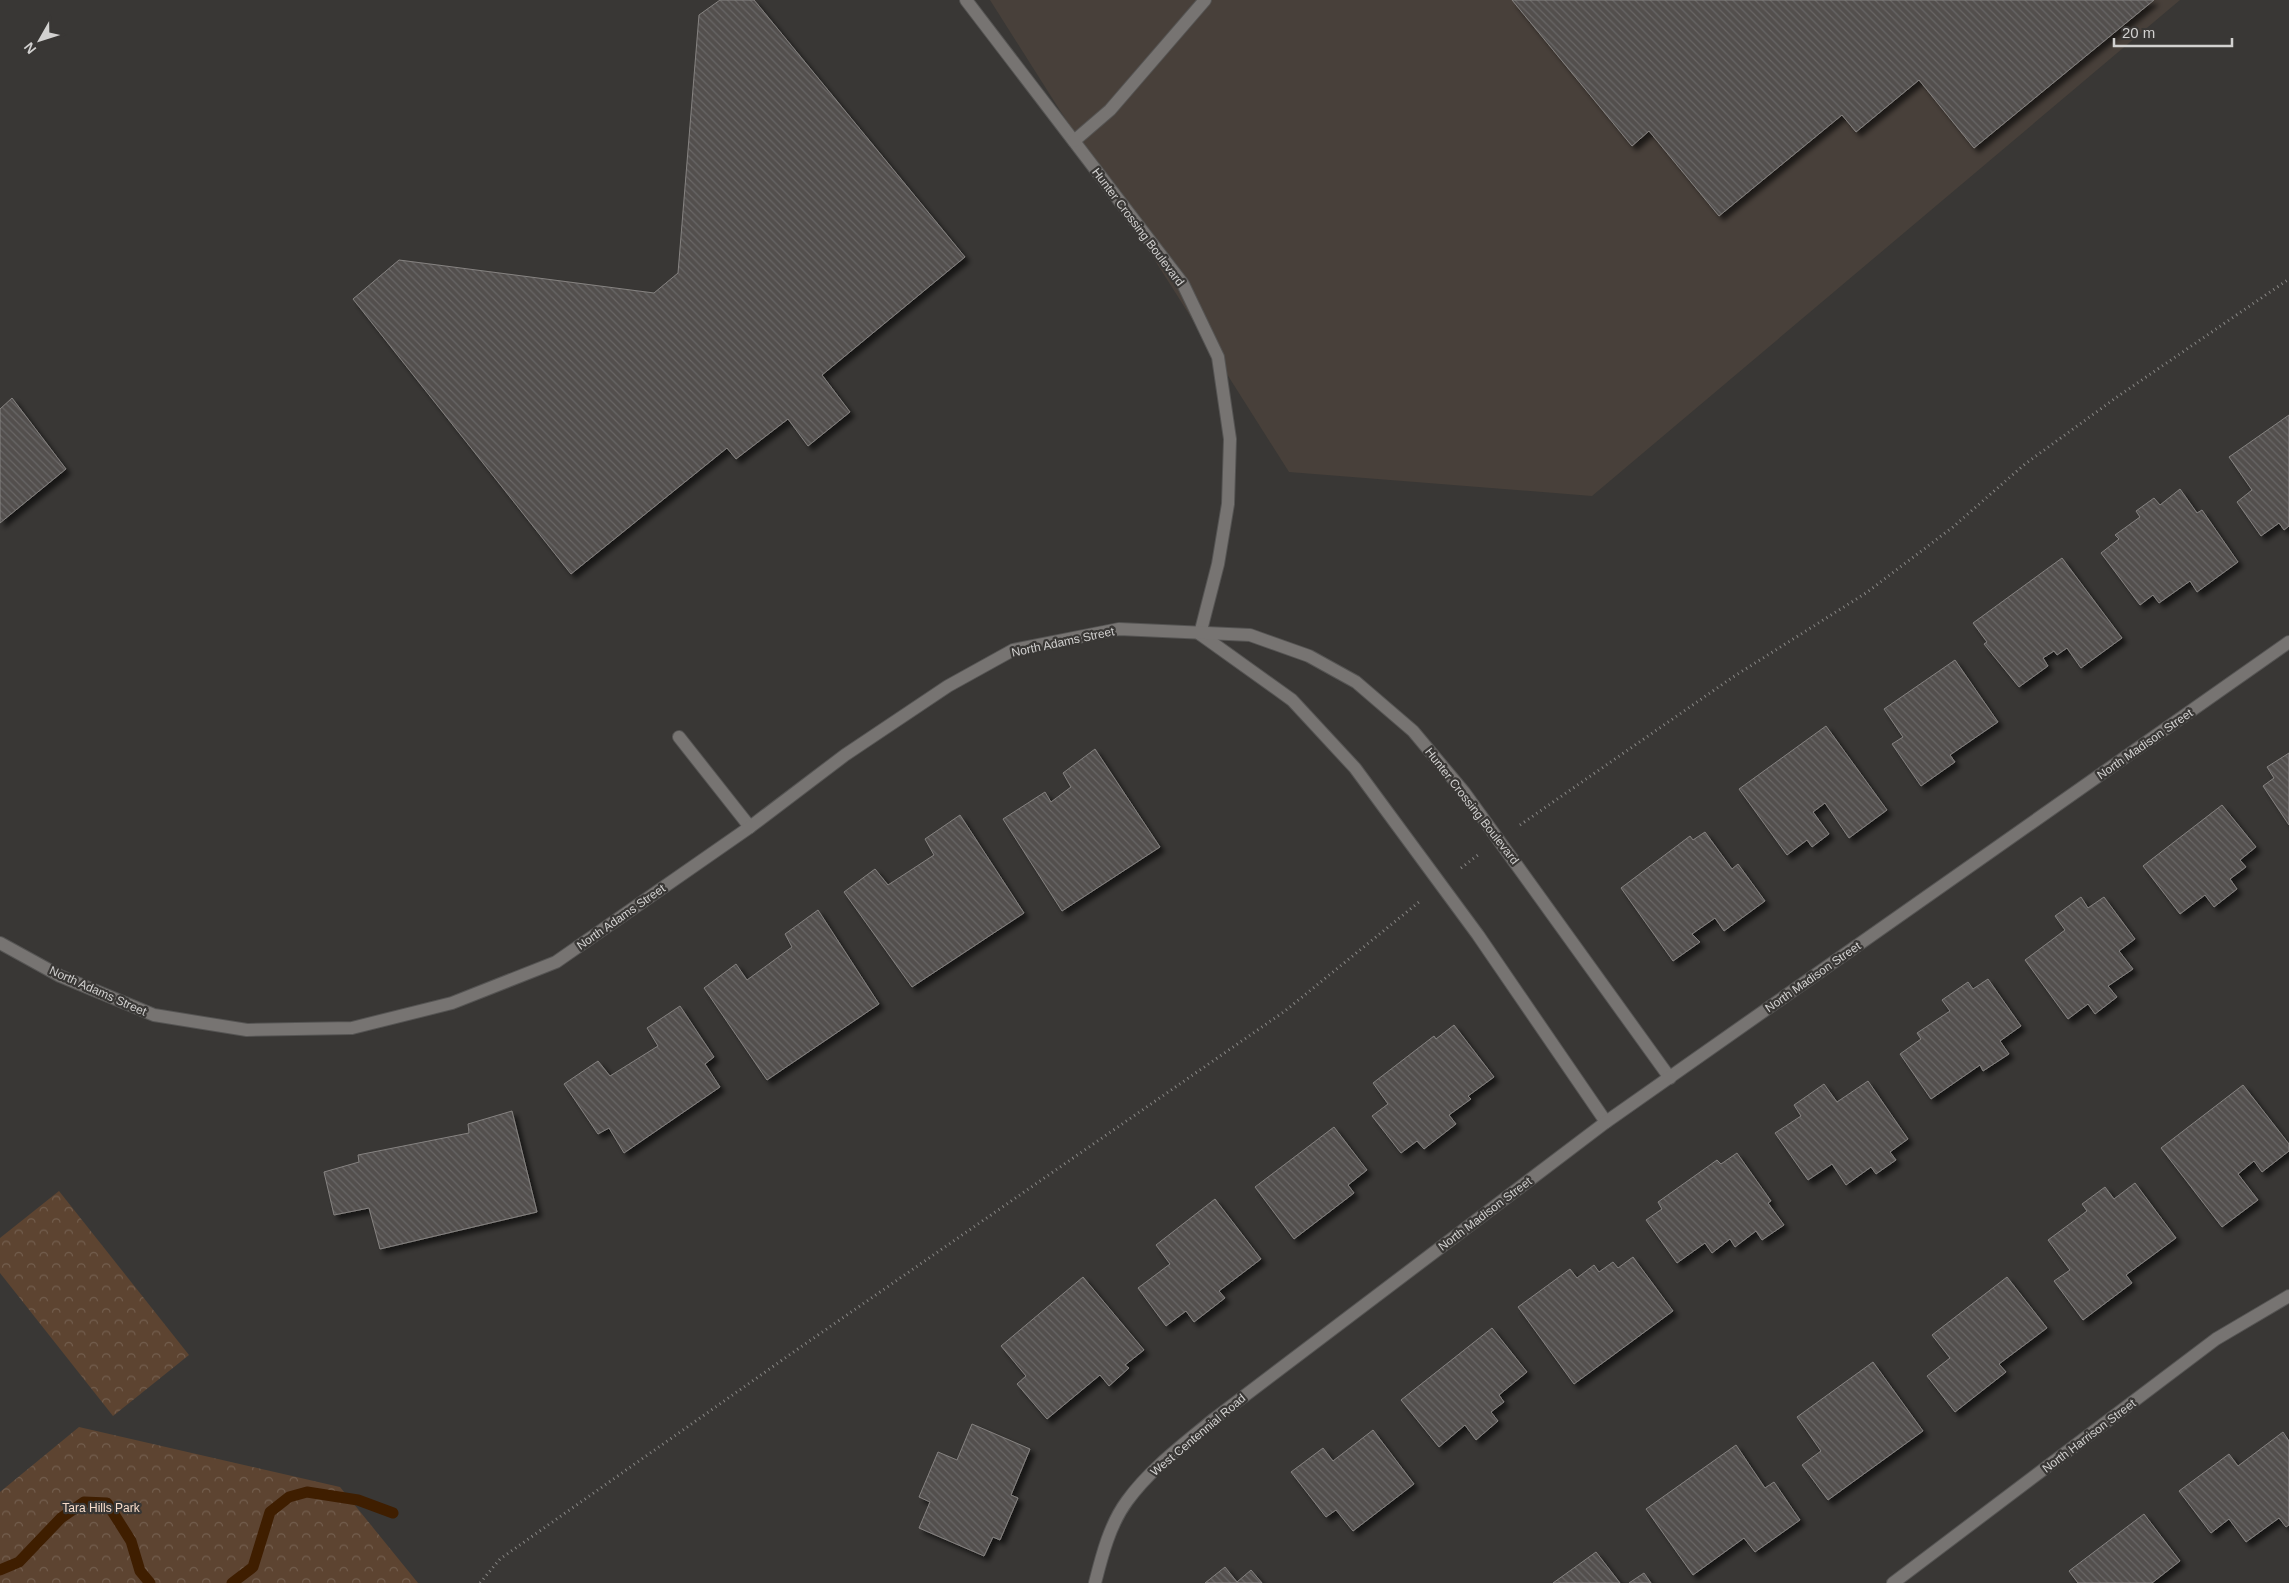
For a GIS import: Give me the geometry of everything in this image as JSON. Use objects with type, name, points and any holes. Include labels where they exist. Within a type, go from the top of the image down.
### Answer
[{"type":"street","name":"Hunter Crossing Boulevard","points":[[966,0],[1183,284],[1218,357],[1230,438],[1228,504],[1218,564],[1200,634],[1250,635],[1308,656],[1356,682],[1413,731],[1464,792],[1499,839],[1670,1078]]},
{"type":"street","points":[[1074,141],[1110,110],[1205,0]]},
{"type":"street","name":"North Adams Street","points":[[0,944],[60,976],[154,1016],[247,1030],[352,1028],[452,1003],[556,962],[750,827],[845,755],[948,686],[1014,650],[1119,629],[1200,634]]},
{"type":"street","points":[[1200,634],[1292,700],[1355,768],[1441,884],[1606,1122]]},
{"type":"street","name":"North Madison Street","points":[[1344,1320],[1606,1122],[2289,642]]},
{"type":"street","points":[[679,737],[750,827]]},
{"type":"street","name":"North Harrison Street","points":[[1893,1583],[2216,1339],[2289,1296]]},
{"type":"street","name":"West Centennial Road","points":[[1095,1583],[1103,1548],[1126,1501],[1161,1464],[1214,1419],[1344,1320]]},
{"type":"path","points":[[480,1583],[500,1559],[803,1345],[1285,1011],[1499,839],[1734,677],[1866,593],[1953,527],[2025,464],[2125,391],[2289,279]]},
{"type":"shaded area","points":[[990,0],[2180,0],[1592,496],[1289,472]]},
{"type":"green space","points":[[59,1191],[189,1355],[113,1416],[0,1273],[0,1238]]},
{"type":"green space","name":"Tara Hills Park","points":[[79,1427],[340,1487],[418,1583],[0,1583],[0,1492]]},
{"type":"building","points":[[720,0],[754,0],[965,257],[822,375],[850,412],[808,446],[788,419],[736,459],[727,448],[571,574],[353,299],[399,260],[654,293],[678,273],[699,15]]},
{"type":"building","points":[[1512,0],[2154,0],[1974,148],[1919,80],[1856,132],[1842,115],[1719,216],[1649,131],[1632,146]]},
{"type":"building","points":[[12,398],[66,469],[0,523],[0,409]]},
{"type":"building","points":[[2289,415],[2289,526],[2284,530],[2279,523],[2261,536],[2237,502],[2252,490],[2229,457]]},
{"type":"building","points":[[2180,489],[2197,513],[2202,510],[2238,562],[2197,592],[2190,581],[2159,603],[2153,595],[2140,605],[2101,553],[2119,539],[2115,535],[2140,517],[2136,511],[2154,498],[2160,505]]},
{"type":"building","points":[[2062,558],[2122,638],[2081,668],[2067,648],[2057,655],[2054,651],[2043,658],[2048,666],[2019,687],[1984,644],[1987,642],[1973,623]]},
{"type":"building","points":[[1955,660],[1998,722],[1950,755],[1955,762],[1921,786],[1892,744],[1903,737],[1884,709]]},
{"type":"building","points":[[1826,726],[1887,810],[1849,838],[1825,803],[1813,812],[1829,834],[1812,847],[1807,840],[1787,855],[1739,789]]},
{"type":"building","points":[[1095,749],[1160,847],[1062,911],[1003,819],[1045,792],[1051,802],[1071,787],[1063,773]]},
{"type":"building","points":[[2289,753],[2289,825],[2263,786],[2274,778],[2267,767]]},
{"type":"building","points":[[2222,805],[2256,847],[2240,860],[2246,867],[2230,879],[2237,889],[2214,907],[2205,895],[2180,914],[2143,866]]},
{"type":"building","points":[[960,815],[1024,913],[912,987],[844,892],[875,869],[888,885],[934,855],[925,839]]},
{"type":"building","points":[[1705,832],[1732,869],[1738,864],[1765,901],[1724,931],[1715,918],[1692,934],[1700,942],[1673,961],[1621,888],[1690,836],[1693,840]]},
{"type":"building","points":[[2081,897],[2088,908],[2104,897],[2135,939],[2119,951],[2133,969],[2108,986],[2117,997],[2095,1014],[2088,1004],[2068,1019],[2025,960],[2065,930],[2055,916]]},
{"type":"building","points":[[818,910],[879,1004],[767,1080],[704,988],[736,964],[747,980],[792,947],[785,934]]},
{"type":"building","points":[[1988,979],[2021,1026],[2000,1041],[2009,1054],[1983,1071],[1980,1065],[1931,1099],[1900,1054],[1921,1039],[1917,1033],[1950,1011],[1942,1000],[1968,982],[1973,989]]},
{"type":"building","points":[[680,1006],[714,1057],[705,1064],[720,1087],[624,1153],[609,1128],[598,1134],[564,1084],[598,1061],[610,1076],[658,1046],[647,1028]]},
{"type":"building","points":[[1454,1025],[1494,1077],[1468,1096],[1471,1099],[1449,1115],[1456,1124],[1424,1149],[1417,1141],[1401,1153],[1372,1116],[1388,1104],[1373,1083],[1434,1036],[1436,1039]]},
{"type":"building","points":[[1868,1081],[1908,1139],[1890,1152],[1896,1160],[1876,1174],[1871,1167],[1846,1185],[1832,1164],[1808,1180],[1775,1133],[1801,1116],[1794,1105],[1824,1084],[1837,1102]]},
{"type":"building","points":[[2243,1085],[2289,1144],[2289,1151],[2262,1172],[2254,1161],[2238,1174],[2258,1200],[2222,1227],[2161,1148]]},
{"type":"building","points":[[512,1111],[537,1212],[380,1249],[369,1208],[334,1215],[324,1172],[359,1162],[358,1155],[469,1133],[468,1124]]},
{"type":"building","points":[[1334,1127],[1367,1170],[1348,1185],[1354,1193],[1294,1239],[1255,1187]]},
{"type":"building","points":[[1737,1153],[1771,1201],[1768,1203],[1784,1225],[1762,1240],[1756,1231],[1735,1247],[1730,1239],[1712,1253],[1705,1243],[1677,1263],[1646,1220],[1662,1209],[1658,1202],[1717,1160],[1721,1164]]},
{"type":"building","points":[[2135,1183],[2176,1238],[2126,1275],[2132,1283],[2083,1320],[2054,1281],[2070,1270],[2048,1240],[2087,1211],[2082,1204],[2105,1187],[2114,1199]]},
{"type":"building","points":[[1215,1199],[1261,1259],[1219,1291],[1225,1298],[1194,1322],[1186,1311],[1166,1326],[1138,1288],[1170,1264],[1156,1245]]},
{"type":"building","points":[[1633,1257],[1673,1311],[1574,1384],[1518,1307],[1570,1269],[1577,1278],[1594,1265],[1599,1272],[1613,1262],[1618,1268]]},
{"type":"building","points":[[1083,1277],[1144,1350],[1125,1365],[1129,1368],[1109,1386],[1100,1375],[1047,1419],[1017,1384],[1026,1376],[1001,1346]]},
{"type":"building","points":[[2007,1277],[2047,1328],[1999,1364],[2006,1372],[1955,1412],[1927,1376],[1950,1358],[1932,1335]]},
{"type":"building","points":[[1492,1328],[1527,1372],[1499,1395],[1504,1402],[1491,1412],[1498,1421],[1476,1440],[1465,1425],[1439,1447],[1401,1400]]},
{"type":"building","points":[[1873,1362],[1923,1431],[1828,1500],[1802,1465],[1821,1451],[1797,1417]]},
{"type":"building","points":[[972,1424],[1030,1449],[1011,1495],[1018,1498],[1000,1540],[993,1537],[984,1556],[919,1528],[930,1502],[919,1497],[938,1452],[957,1460]]},
{"type":"building","points":[[1373,1430],[1414,1484],[1353,1531],[1336,1510],[1326,1517],[1291,1472],[1323,1448],[1333,1461]]},
{"type":"building","points":[[2283,1432],[2289,1441],[2289,1525],[2286,1527],[2279,1518],[2246,1542],[2229,1519],[2211,1533],[2179,1491],[2229,1454],[2238,1466]]},
{"type":"building","points":[[1736,1445],[1765,1488],[1774,1482],[1800,1520],[1755,1552],[1744,1538],[1693,1575],[1646,1509]]},
{"type":"building","points":[[2144,1514],[2180,1561],[2152,1583],[2078,1583],[2069,1571]]},
{"type":"building","points":[[1596,1552],[1620,1583],[1553,1583]]},
{"type":"building","points":[[1225,1567],[1237,1582],[1251,1570],[1262,1583],[1205,1583]]},
{"type":"building","points":[[1644,1573],[1651,1583],[1629,1583]]},
{"type":"waterway","points":[[232,1583],[253,1567],[270,1512],[289,1497],[307,1492],[358,1500],[393,1513]]},
{"type":"waterway","points":[[0,1570],[19,1562],[61,1518],[84,1502],[107,1503],[131,1541],[140,1571],[150,1583]]}]
